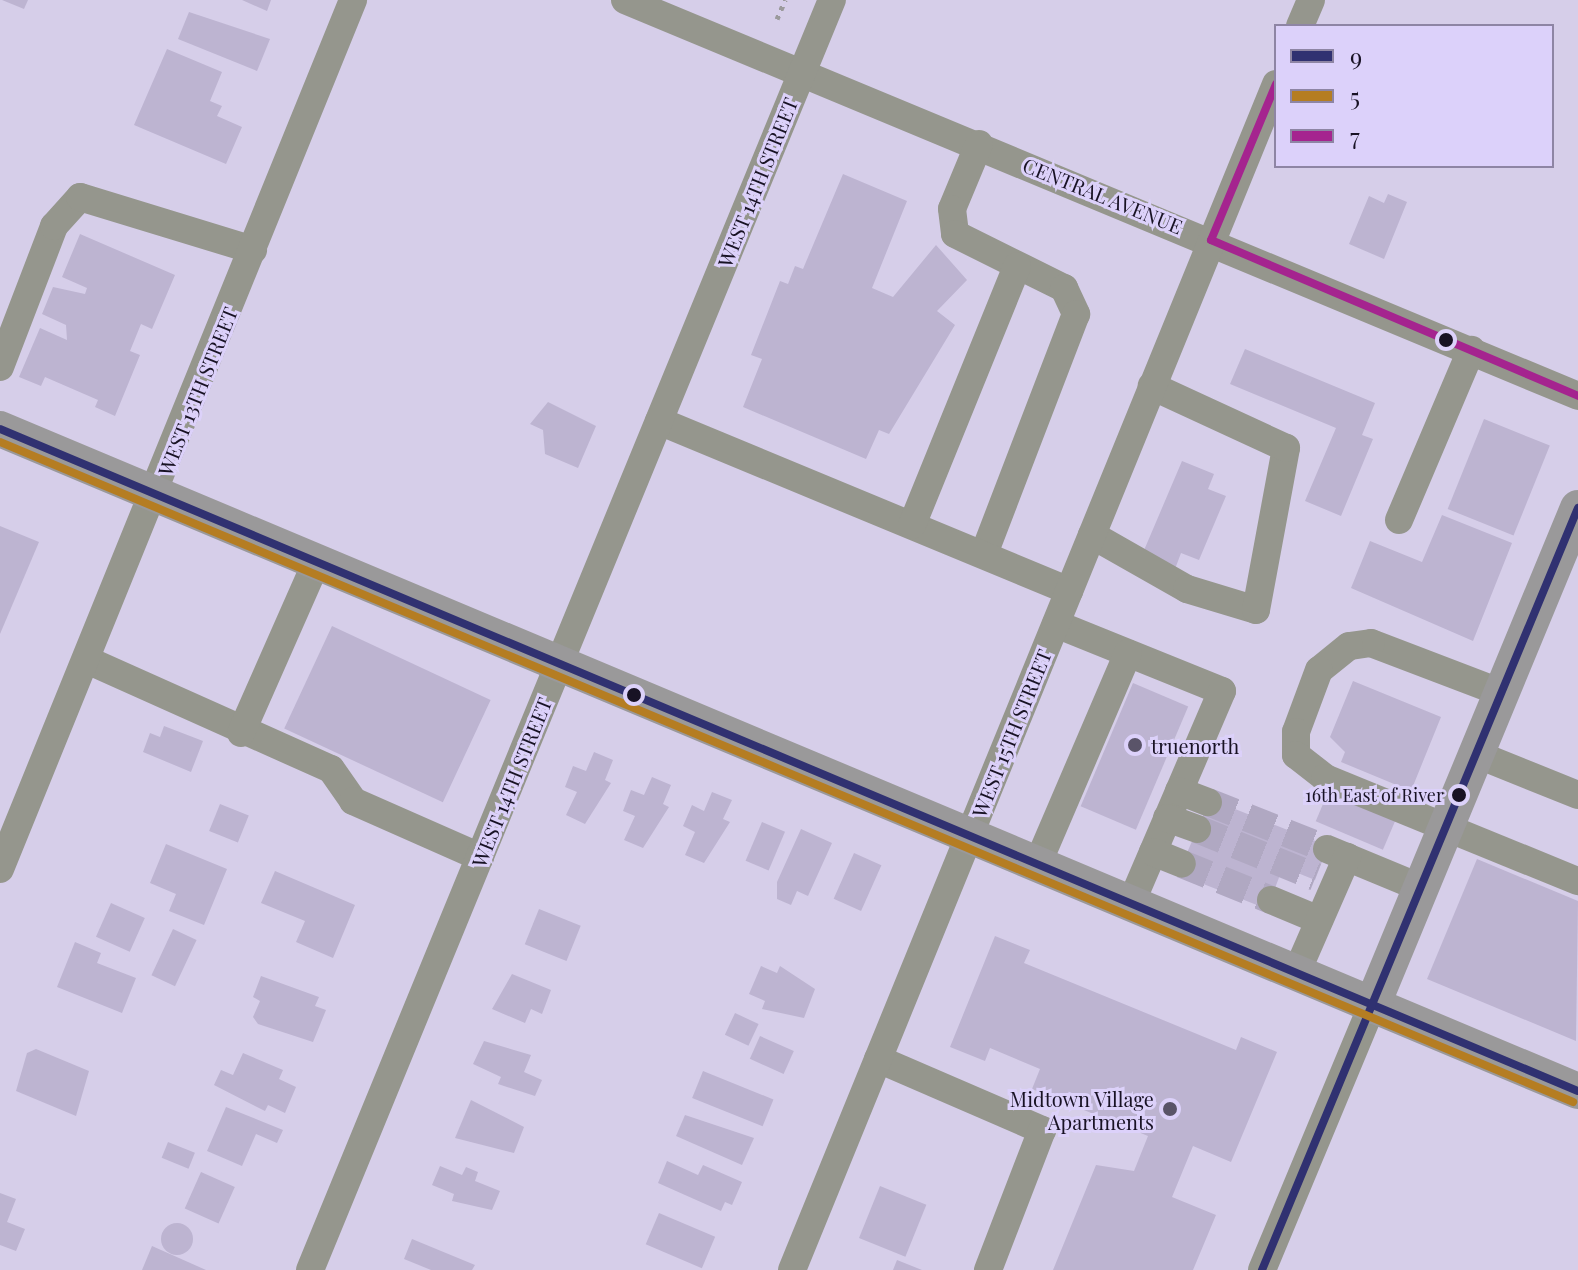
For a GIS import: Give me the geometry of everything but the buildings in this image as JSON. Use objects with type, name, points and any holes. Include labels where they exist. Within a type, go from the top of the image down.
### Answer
[{"type":"main road","points":[[0,429],[1372,1006],[1578,1089]]},
{"type":"main road","points":[[1372,1006],[1578,508]]},
{"type":"street","name":"WEST 13TH STREET","points":[[0,869],[156,493],[353,0]]},
{"type":"street","name":"CENTRAL AVENUE","points":[[625,0],[1211,240],[1578,396]]},
{"type":"street","name":"WEST 14TH STREET","points":[[310,1270],[832,0]]},
{"type":"street","points":[[1301,24],[1311,0]]},
{"type":"street","name":"WEST 15TH STREET","points":[[792,1270],[1274,89]]},
{"type":"street","points":[[979,144],[950,222],[966,244],[1064,288],[1075,323],[984,554]]},
{"type":"street","points":[[0,367],[54,226],[80,197],[100,197],[253,250]]},
{"type":"street","points":[[912,525],[1017,266]]},
{"type":"street","points":[[1399,520],[1471,350]]},
{"type":"street","points":[[1092,535],[1187,589],[1256,610],[1286,448],[1152,386]]},
{"type":"street","points":[[659,421],[1069,591]]},
{"type":"street","points":[[241,733],[317,561]]},
{"type":"street","points":[[1056,624],[1222,691],[1131,903]]},
{"type":"street","points":[[1502,693],[1371,643],[1330,656],[1304,702],[1296,755],[1306,769],[1578,881]]},
{"type":"street","points":[[1038,863],[1128,653]]},
{"type":"street","points":[[87,660],[241,733],[331,769],[353,801],[480,857]]},
{"type":"street","points":[[1476,754],[1578,795]]},
{"type":"street","points":[[1179,791],[1208,802]]},
{"type":"street","points":[[1167,818],[1197,829]]},
{"type":"street","points":[[1153,852],[1182,864]]},
{"type":"street","points":[[1296,974],[1319,920],[1325,880],[1337,853],[1421,888]]},
{"type":"street","points":[[1271,900],[1319,920]]},
{"type":"street","points":[[1262,1270],[1372,1006]]},
{"type":"street","points":[[878,1059],[1042,1130],[988,1270]]},
{"type":"path","points":[[777,19],[785,0]]},
{"type":"tunnel","points":[[1208,802],[1327,849]]},
{"type":"tunnel","points":[[1197,829],[1316,877]]},
{"type":"tunnel","points":[[1182,864],[1271,900]]},
{"type":"transit line","name":"7","points":[[1274,89],[1211,240],[1578,396]]},
{"type":"transit line","name":"9","points":[[0,429],[1578,1091]]},
{"type":"transit line","name":"5","points":[[0,442],[1573,1102]]},
{"type":"transit line","name":"9","points":[[1262,1270],[1578,508]]},
{"type":"place","name":"truenorth","points":[[1135,745]]},
{"type":"place","name":"16th East of River","points":[[1459,795]]},
{"type":"place","name":"Midtown Village Apartments","points":[[1170,1109]]}]
